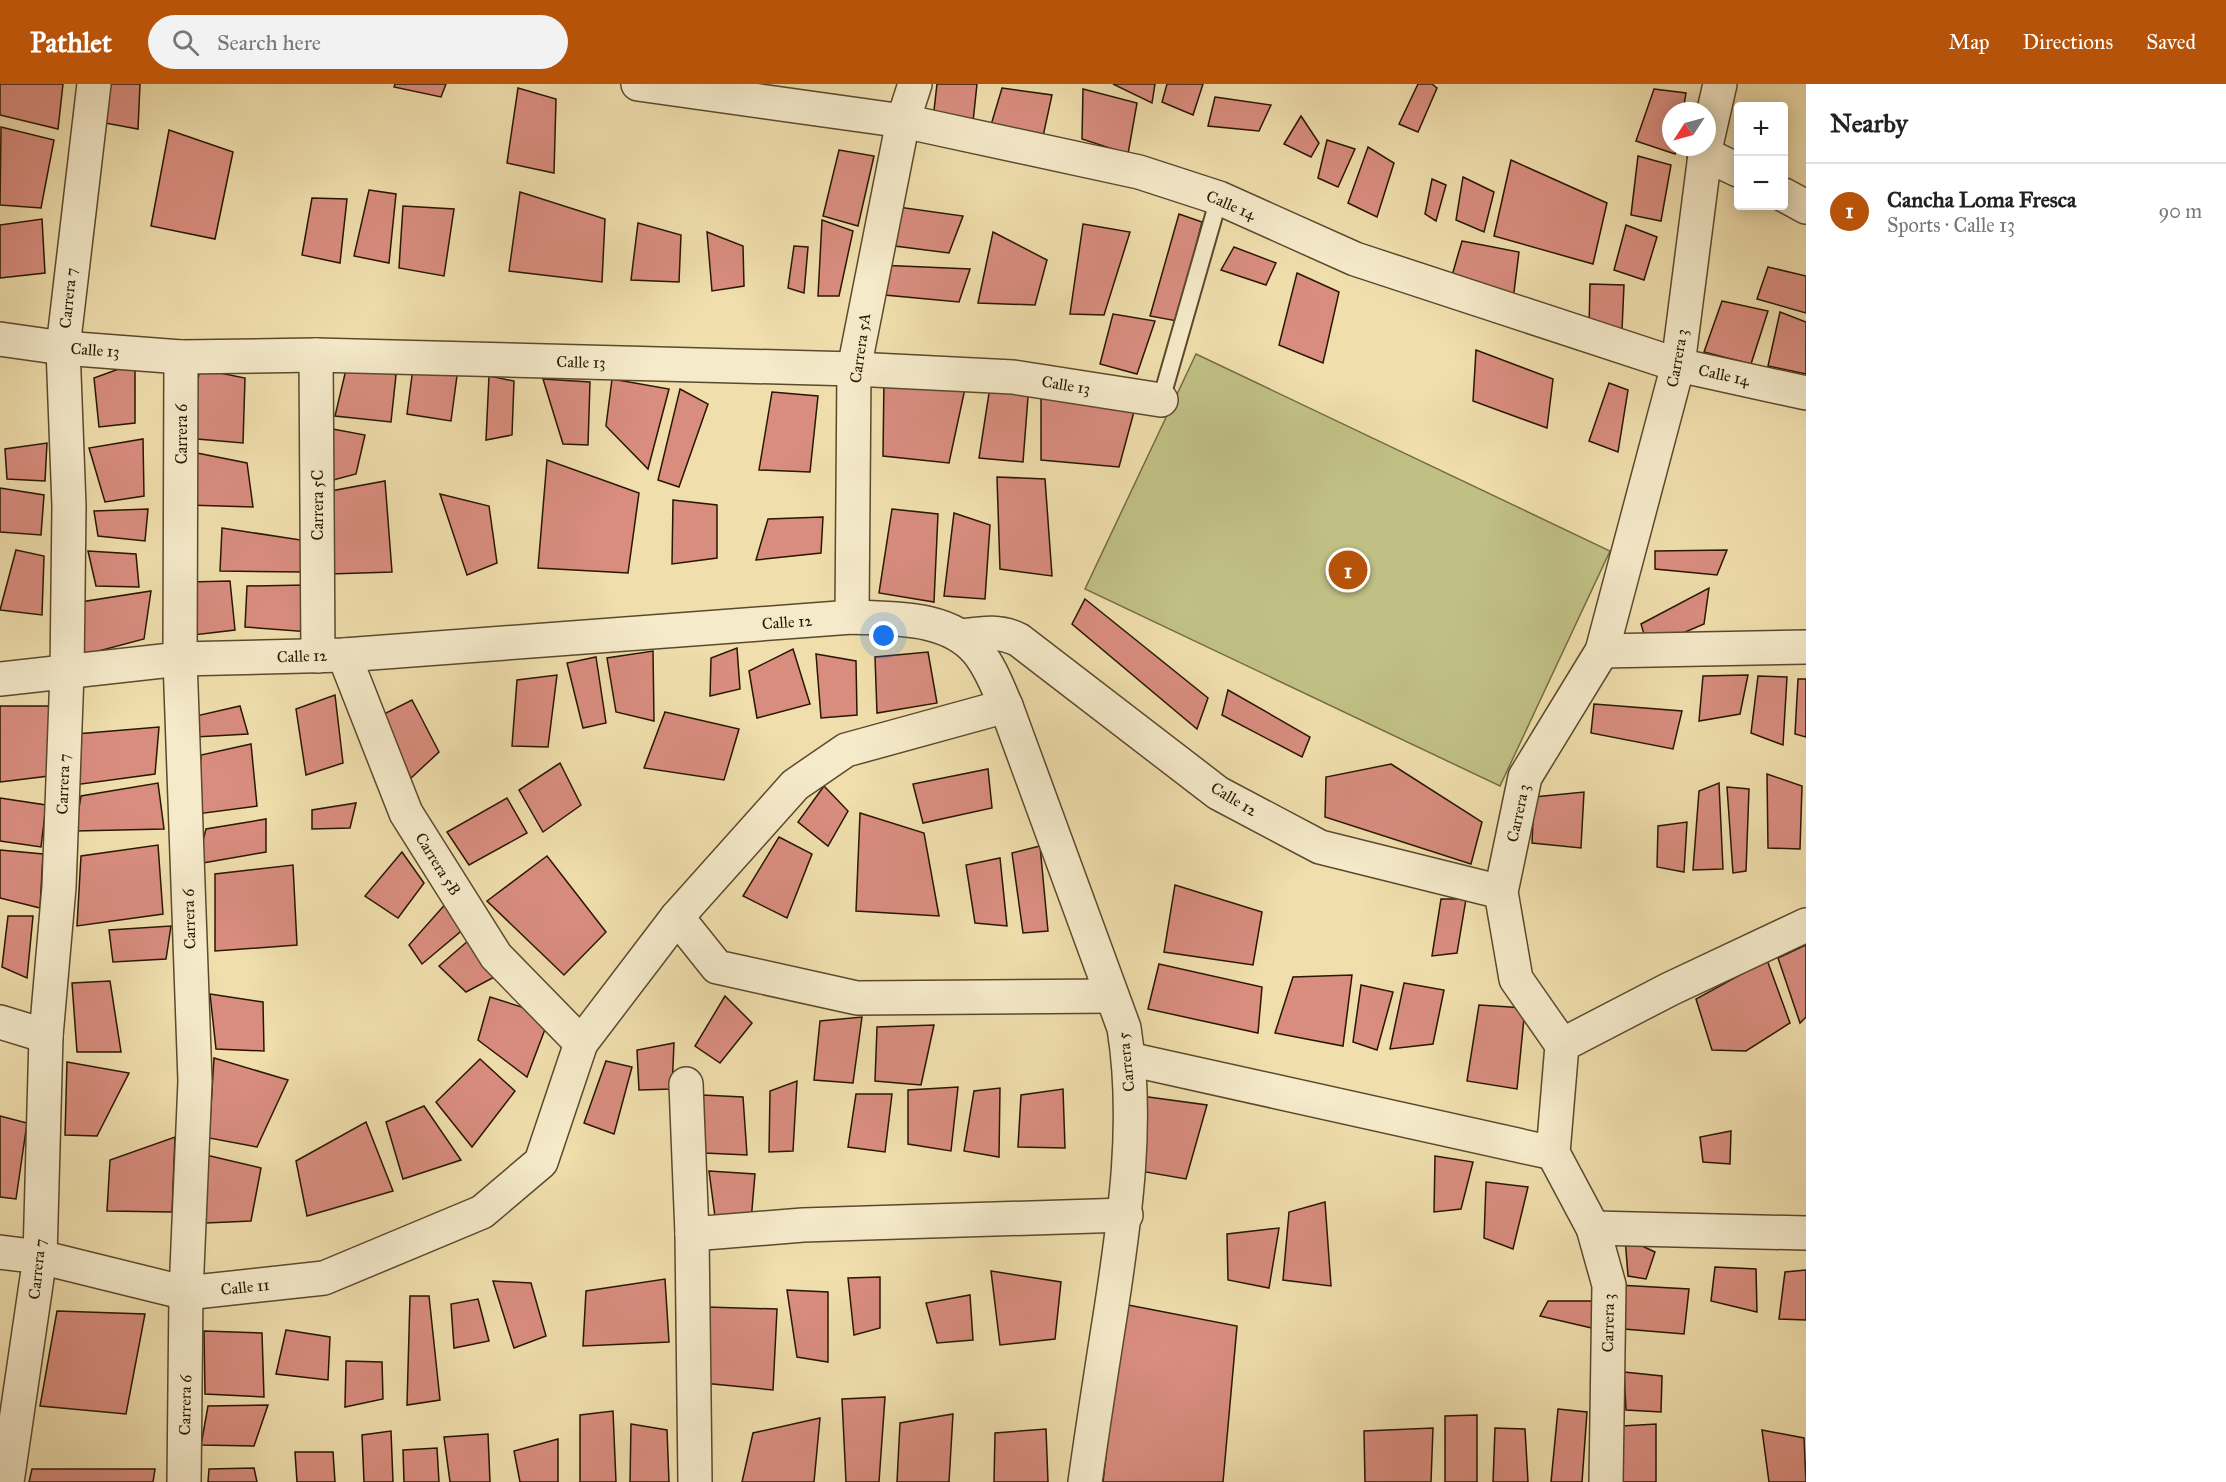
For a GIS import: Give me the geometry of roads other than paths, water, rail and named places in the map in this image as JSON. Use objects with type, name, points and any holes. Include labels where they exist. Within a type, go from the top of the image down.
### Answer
[{"type":"street","name":"Carrera 7","points":[[7,1482],[40,1257],[46,1036],[59,888],[67,673],[69,506],[63,348],[94,84]]},
{"type":"street","name":"Calle 14","points":[[638,84],[903,121],[1139,172],[1219,198],[1354,259],[1678,365],[1806,393]]},
{"type":"street","name":"Carrera 5A","points":[[852,617],[854,369],[903,121],[915,84]]},
{"type":"street","name":"Carrera 3","points":[[1716,102],[1720,84]]},
{"type":"street","points":[[1716,155],[1734,167]]},
{"type":"street","name":"Carrera 3","points":[[1562,1045],[1516,979],[1501,892],[1526,777],[1602,651],[1678,365],[1705,156]]},
{"type":"street","points":[[1788,197],[1806,207]]},
{"type":"street","name":"Calle 13","points":[[0,339],[63,348],[181,357],[316,355],[854,369],[1013,377],[1161,400]]},
{"type":"street","name":"Carrera 5C","points":[[316,355],[331,655]]},
{"type":"street","name":"Carrera 6","points":[[181,357],[180,659],[195,1081],[186,1293],[184,1482]]},
{"type":"street","name":"Calle 12","points":[[0,679],[180,659],[331,655],[852,617],[905,620],[936,625],[962,636],[986,633],[1007,634],[1019,640],[1218,793],[1320,847],[1501,892]]},
{"type":"street","name":"Carrera 5","points":[[962,636],[978,652],[990,670],[1006,706],[1124,1028],[1129,1059],[1130,1116],[1126,1215],[1084,1482]]},
{"type":"street","points":[[1602,651],[1806,647]]},
{"type":"street","name":"Carrera 5B","points":[[331,655],[406,813],[496,956],[581,1043]]},
{"type":"street","name":"Calle 11","points":[[0,1252],[40,1257],[186,1293],[324,1278],[482,1212],[541,1162],[581,1043],[677,917],[795,785],[846,750],[1006,706]]},
{"type":"street","points":[[677,917],[717,967],[857,998],[1111,996]]},
{"type":"street","points":[[1129,1059],[1553,1153],[1562,1045],[1670,989],[1806,925]]},
{"type":"street","points":[[0,1022],[46,1036]]},
{"type":"street","points":[[686,1084],[692,1234],[695,1482]]},
{"type":"street","name":"Carrera 3","points":[[1553,1153],[1593,1228],[1608,1284],[1606,1482]]},
{"type":"street","points":[[692,1234],[803,1225],[1126,1215]]},
{"type":"street","points":[[1593,1228],[1806,1233]]},
{"type":"lane","points":[[1161,400],[1219,198]]},
{"type":"place","name":"Cancha Loma Fresca","points":[[1348,570]]}]
